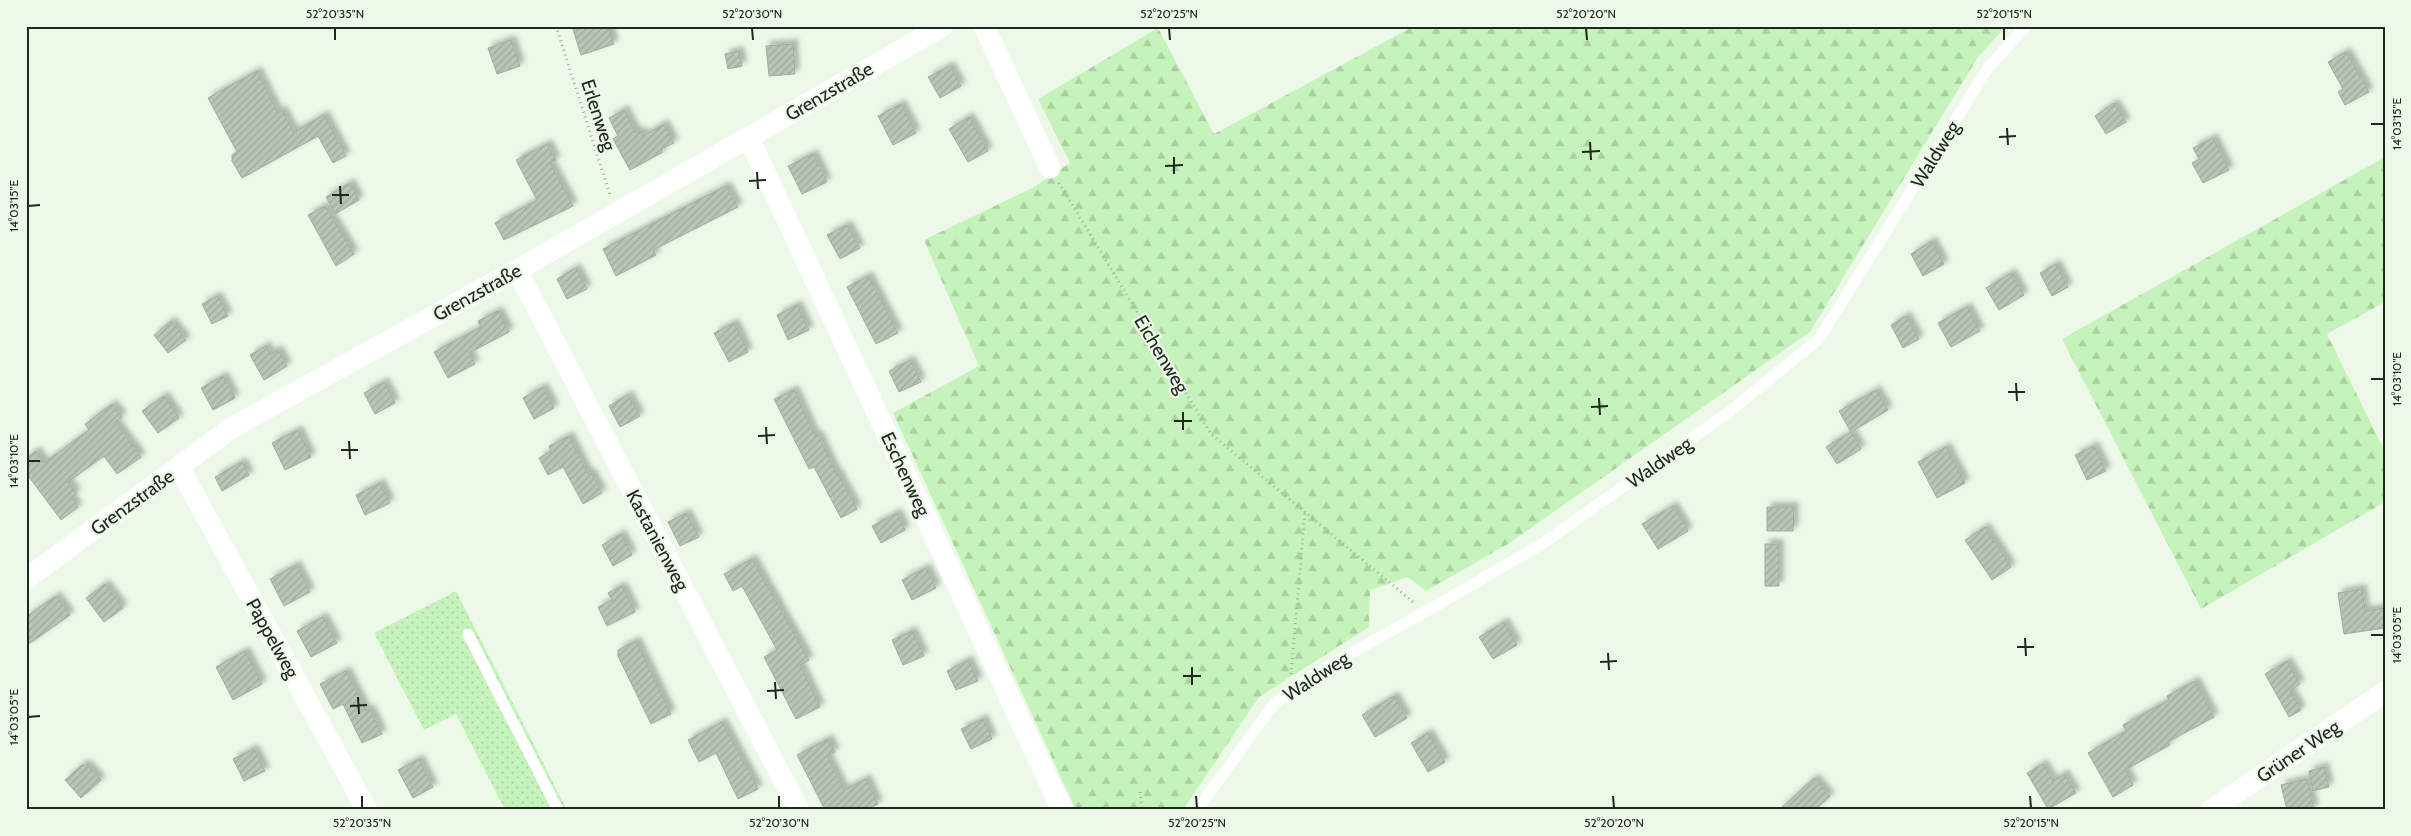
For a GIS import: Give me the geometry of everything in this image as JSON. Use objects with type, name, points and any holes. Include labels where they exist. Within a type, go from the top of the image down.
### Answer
[{"type":"street","name":"Grenzstraße","points":[[26,579],[233,427],[517,270],[943,26]]},
{"type":"street","points":[[984,26],[1050,168]]},
{"type":"street","name":"Eschenweg","points":[[749,138],[1062,810]]},
{"type":"street","name":"Kastanienweg","points":[[517,270],[799,810]]},
{"type":"street","name":"Pappelweg","points":[[179,467],[366,810]]},
{"type":"street","name":"Grüner Weg","points":[[2211,810],[2385,692]]},
{"type":"lane","name":"Waldweg","points":[[1202,803],[1274,704],[1316,673],[1425,612],[1550,538],[1729,412],[1819,340],[1988,68],[2026,26]]},
{"type":"lane","points":[[468,634],[558,810]]},
{"type":"path","name":"Erlenweg","points":[[556,26],[616,212]]},
{"type":"path","name":"Eichenweg","points":[[1050,168],[1211,434],[1425,612]]},
{"type":"path","points":[[1289,693],[1305,513]]},
{"type":"path","points":[[1140,792],[1142,810]]},
{"type":"green space","points":[[1414,26],[2006,26],[1978,57],[1810,332],[1508,544],[1426,591],[1408,577],[1370,590],[1369,627],[1259,697],[1183,810],[1076,810],[893,413],[979,366],[924,240],[1034,187],[1070,163],[1038,99],[1158,28],[1214,134]]},
{"type":"green space","points":[[2385,157],[2385,302],[2327,334],[2385,452],[2385,502],[2201,609],[2062,339]]},
{"type":"green space","points":[[456,591],[567,810],[505,810],[456,714],[424,730],[374,633]]},
{"type":"building","points":[[572,26],[608,26],[614,44],[581,55]]},
{"type":"building","points":[[511,40],[520,66],[497,74],[488,48]]},
{"type":"building","points":[[793,44],[795,74],[769,76],[766,46]]},
{"type":"building","points":[[739,51],[742,66],[728,69],[725,54]]},
{"type":"building","points":[[2346,52],[2369,92],[2345,105],[2338,92],[2343,89],[2328,62]]},
{"type":"building","points":[[950,66],[961,86],[940,98],[928,77]]},
{"type":"building","points":[[257,71],[278,113],[282,110],[294,132],[324,115],[346,156],[333,163],[318,136],[242,178],[232,161],[232,155],[237,152],[208,98]]},
{"type":"building","points":[[2114,103],[2126,122],[2106,134],[2095,116]]},
{"type":"building","points":[[901,104],[916,133],[893,145],[878,116]]},
{"type":"building","points":[[624,110],[636,133],[641,131],[643,136],[664,124],[674,143],[661,149],[663,152],[630,170],[613,139],[618,136],[609,118]]},
{"type":"building","points":[[969,117],[988,151],[968,162],[949,129]]},
{"type":"building","points":[[2213,138],[2229,170],[2203,183],[2192,163],[2199,159],[2193,148]]},
{"type":"building","points":[[547,144],[556,160],[550,163],[573,206],[504,240],[495,223],[537,200],[516,160]]},
{"type":"building","points":[[813,154],[827,182],[802,194],[788,166]]},
{"type":"building","points":[[350,183],[359,200],[335,214],[326,197]]},
{"type":"building","points":[[726,186],[738,207],[653,250],[656,255],[616,276],[603,249]]},
{"type":"building","points":[[325,206],[354,254],[336,266],[308,215]]},
{"type":"building","points":[[847,225],[860,248],[840,259],[827,235]]},
{"type":"building","points":[[1932,241],[1944,264],[1923,276],[1911,254]]},
{"type":"building","points":[[2056,264],[2068,287],[2052,296],[2040,273]]},
{"type":"building","points":[[576,268],[587,289],[567,299],[557,279]]},
{"type":"building","points":[[2011,273],[2024,295],[1999,310],[1986,288]]},
{"type":"building","points":[[868,276],[898,333],[876,344],[847,287]]},
{"type":"building","points":[[217,296],[228,316],[212,324],[202,304]]},
{"type":"building","points":[[797,305],[809,330],[788,340],[777,315]]},
{"type":"building","points":[[1967,307],[1980,331],[1951,347],[1938,323]]},
{"type":"building","points":[[498,311],[509,332],[469,353],[475,364],[448,378],[434,352],[481,327],[478,321]]},
{"type":"building","points":[[1906,316],[1919,339],[1903,348],[1891,325]]},
{"type":"building","points":[[171,321],[186,340],[168,353],[154,335]]},
{"type":"building","points":[[734,323],[748,352],[729,362],[714,333]]},
{"type":"building","points":[[266,346],[270,354],[278,350],[287,366],[264,380],[250,355]]},
{"type":"building","points":[[910,360],[921,382],[899,392],[889,371]]},
{"type":"building","points":[[223,376],[235,398],[213,410],[201,388]]},
{"type":"building","points":[[384,382],[395,403],[375,414],[364,393]]},
{"type":"building","points":[[543,387],[554,408],[534,419],[523,398]]},
{"type":"building","points":[[794,390],[815,436],[818,435],[837,475],[857,509],[841,518],[814,467],[809,469],[774,399]]},
{"type":"building","points":[[1876,390],[1888,410],[1851,432],[1839,411]]},
{"type":"building","points":[[628,395],[640,416],[620,427],[609,406]]},
{"type":"building","points":[[164,396],[179,418],[158,433],[142,411]]},
{"type":"building","points":[[112,404],[122,417],[115,422],[141,457],[117,474],[104,456],[68,482],[76,493],[71,498],[78,507],[61,520],[26,473],[26,458],[36,451],[44,463],[89,430],[85,424]]},
{"type":"building","points":[[298,430],[311,457],[285,470],[272,443]]},
{"type":"building","points":[[1851,432],[1861,449],[1837,464],[1826,447]]},
{"type":"building","points":[[569,436],[588,474],[591,473],[602,493],[583,504],[563,467],[548,475],[539,458],[551,451],[549,446]]},
{"type":"building","points":[[2094,446],[2106,471],[2087,480],[2075,455]]},
{"type":"building","points":[[1946,447],[1965,483],[1937,498],[1918,462]]},
{"type":"building","points":[[242,462],[249,475],[222,491],[215,477]]},
{"type":"building","points":[[380,483],[390,503],[365,515],[356,495]]},
{"type":"building","points":[[1673,506],[1688,531],[1658,549],[1642,524]]},
{"type":"building","points":[[1767,507],[1794,507],[1793,531],[1767,531]]},
{"type":"building","points":[[686,513],[699,537],[680,546],[668,522]]},
{"type":"building","points":[[897,513],[905,530],[881,543],[872,526]]},
{"type":"building","points":[[1985,527],[2011,567],[1992,580],[1965,540]]},
{"type":"building","points":[[621,534],[632,555],[613,566],[602,545]]},
{"type":"building","points":[[1765,544],[1779,544],[1779,586],[1765,586]]},
{"type":"building","points":[[752,559],[809,660],[800,665],[820,707],[796,719],[764,657],[777,650],[742,586],[733,591],[724,574]]},
{"type":"building","points":[[296,565],[310,592],[284,606],[270,579]]},
{"type":"building","points":[[926,568],[936,588],[912,600],[902,580]]},
{"type":"building","points":[[105,584],[123,608],[104,622],[86,598]]},
{"type":"building","points":[[622,586],[635,612],[607,626],[598,607],[612,600],[608,593]]},
{"type":"building","points":[[2362,589],[2365,611],[2385,608],[2385,628],[2344,634],[2338,593]]},
{"type":"building","points":[[56,596],[70,615],[26,646],[26,617]]},
{"type":"building","points":[[323,617],[337,643],[311,657],[297,631]]},
{"type":"building","points":[[1504,622],[1517,645],[1493,659],[1479,637]]},
{"type":"building","points":[[912,631],[924,656],[903,665],[892,640]]},
{"type":"building","points":[[636,641],[671,714],[651,724],[618,656],[618,650]]},
{"type":"building","points":[[245,651],[262,684],[233,700],[216,667]]},
{"type":"building","points":[[968,660],[978,681],[956,690],[947,671]]},
{"type":"building","points":[[2287,661],[2300,684],[2290,690],[2301,710],[2289,717],[2265,674]]},
{"type":"building","points":[[346,671],[366,711],[370,709],[382,734],[362,743],[343,704],[333,709],[320,684]]},
{"type":"building","points":[[2195,681],[2214,717],[2168,742],[2170,745],[2125,770],[2133,785],[2113,797],[2088,753],[2126,731],[2123,725],[2169,700],[2167,696]]},
{"type":"building","points":[[1394,696],[1407,718],[1375,737],[1362,715]]},
{"type":"building","points":[[983,719],[992,739],[971,749],[961,729]]},
{"type":"building","points":[[722,722],[758,789],[738,799],[716,753],[699,762],[688,740]]},
{"type":"building","points":[[1428,733],[1445,762],[1428,772],[1411,743]]},
{"type":"building","points":[[828,739],[835,752],[827,756],[844,790],[866,779],[878,804],[866,810],[825,810],[797,755]]},
{"type":"building","points":[[254,749],[265,771],[244,781],[233,759]]},
{"type":"building","points":[[419,759],[433,787],[413,798],[398,770]]},
{"type":"building","points":[[2043,764],[2053,781],[2064,774],[2076,793],[2048,809],[2027,773]]},
{"type":"building","points":[[82,765],[87,765],[101,780],[81,798],[65,780]]},
{"type":"building","points":[[2324,767],[2329,787],[2313,791],[2309,771]]},
{"type":"building","points":[[1814,778],[1830,796],[1815,810],[1779,810]]},
{"type":"building","points":[[2307,779],[2314,810],[2287,810],[2281,785]]}]
